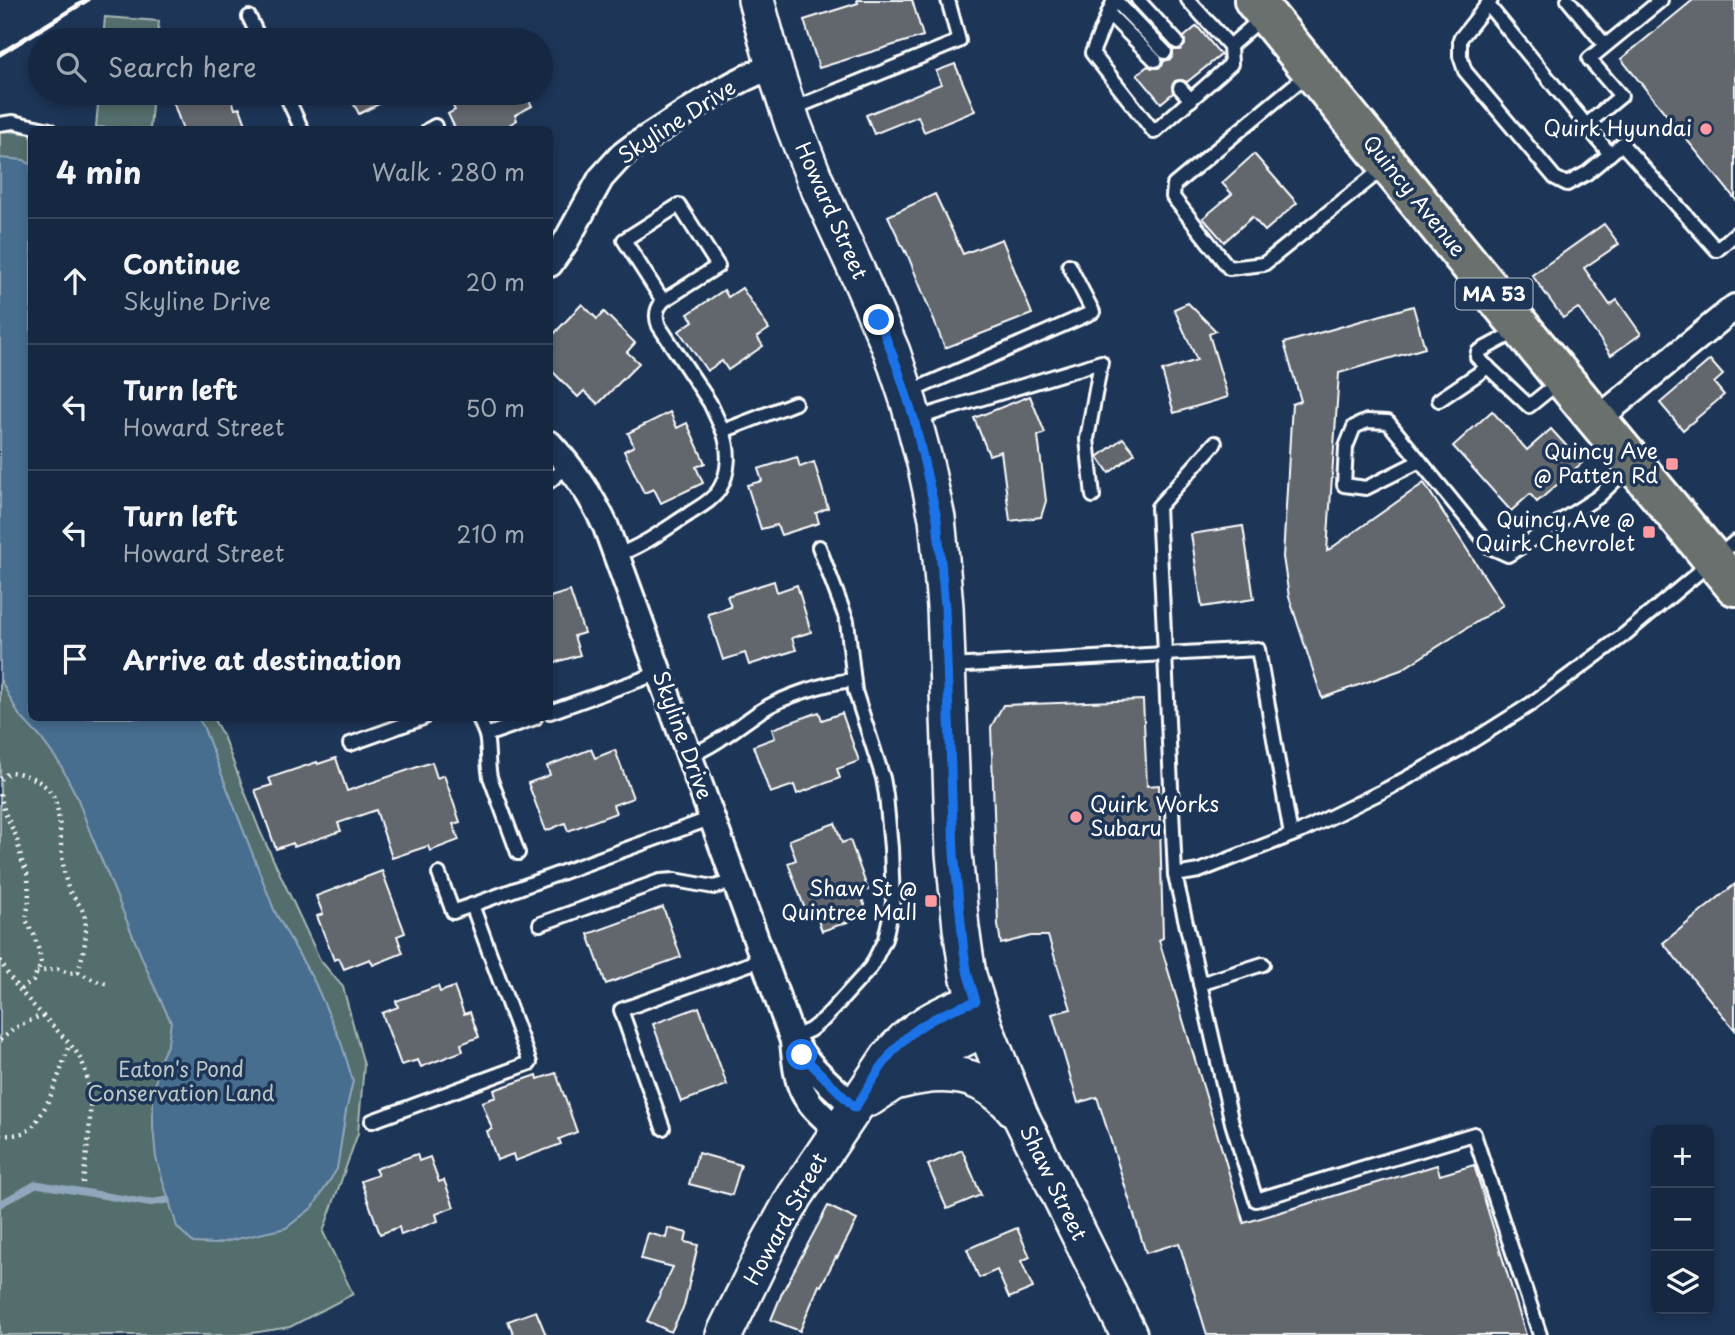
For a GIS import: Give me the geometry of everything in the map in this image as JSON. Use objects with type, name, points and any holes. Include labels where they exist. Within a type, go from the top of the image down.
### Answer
[{"type":"main road","name":"Quincy Avenue","points":[[1260,7],[1633,464],[1728,562]]},
{"type":"street","name":"Howard Street","points":[[756,0],[789,111],[815,180],[882,329],[910,406],[925,463],[939,537],[945,607],[956,881],[968,975],[981,1015]]},
{"type":"street","name":"Skyline Drive","points":[[553,260],[601,177],[622,155],[730,86],[749,75],[774,66]]},
{"type":"street","points":[[1597,420],[1735,307]]},
{"type":"street","name":"Skyline Drive","points":[[553,454],[559,473],[593,502],[617,555],[792,1038],[796,1074],[803,1095],[817,1112],[847,1119]]},
{"type":"street","name":"Howard Street","points":[[847,1119],[892,1083],[946,1047],[981,1015]]},
{"type":"street","name":"Howard Street","points":[[724,1335],[788,1207],[888,1058],[913,1032],[935,1017],[981,1015]]},
{"type":"street","name":"Shaw Street","points":[[981,1015],[1020,1115],[1129,1335]]},
{"type":"street","points":[[892,1083],[924,1076],[953,1075],[971,1079],[1000,1093],[1020,1115]]},
{"type":"lane","points":[[789,111],[959,41],[948,0]]},
{"type":"lane","points":[[1108,13],[1160,56],[1115,0],[1108,13],[1092,53],[1154,132],[1231,64],[1230,46],[1188,0]]},
{"type":"lane","points":[[1138,0],[1177,42]]},
{"type":"lane","points":[[1568,0],[1605,46]]},
{"type":"lane","points":[[1586,125],[1620,96],[1589,59],[1661,0]]},
{"type":"lane","points":[[1610,154],[1489,2],[1460,40],[1460,56],[1465,71],[1555,178],[1567,184],[1587,173],[1610,154],[1622,144],[1717,250],[1735,234]]},
{"type":"lane","points":[[1230,46],[1260,7]]},
{"type":"lane","points":[[249,17],[254,28]]},
{"type":"lane","points":[[1202,70],[1212,80]]},
{"type":"lane","points":[[1312,71],[1174,185],[1174,197],[1229,268],[1264,264],[1388,165]]},
{"type":"lane","points":[[1191,100],[1185,84],[1201,91]]},
{"type":"lane","points":[[291,105],[300,126]]},
{"type":"lane","points":[[0,124],[13,122],[32,126]]},
{"type":"lane","points":[[617,555],[647,542],[715,495],[724,481],[729,457],[723,431],[710,403],[659,326],[656,315],[663,301],[718,266],[679,205],[624,240],[663,301]]},
{"type":"lane","points":[[910,406],[1093,313],[1069,265]]},
{"type":"lane","points":[[1522,328],[1478,352],[1477,357],[1529,406],[1563,379]]},
{"type":"lane","points":[[910,406],[1101,362],[1087,439],[1093,496]]},
{"type":"lane","points":[[1439,400],[1488,367]]},
{"type":"lane","points":[[723,431],[795,403]]},
{"type":"lane","points":[[1420,461],[1366,488],[1344,485],[1346,447],[1354,427],[1367,421],[1388,422],[1420,461],[1490,547],[1508,555],[1598,497],[1633,464]]},
{"type":"lane","points":[[1215,443],[1158,507],[1175,875],[1232,1123],[1256,1200],[1474,1135],[1540,1335]]},
{"type":"lane","points":[[792,1038],[810,1030],[824,1019],[871,967],[885,939],[893,903],[886,795],[853,680],[847,621],[819,547]]},
{"type":"lane","points":[[1175,875],[1199,871],[1291,835],[1387,789],[1464,747],[1520,711],[1728,562]]},
{"type":"lane","points":[[946,666],[1258,649],[1291,835]]},
{"type":"lane","points":[[553,711],[660,673]]},
{"type":"lane","points":[[689,756],[719,742],[775,703],[825,685],[853,680]]},
{"type":"lane","points":[[350,744],[414,721]]},
{"type":"lane","points":[[481,721],[486,735],[490,777],[518,853]]},
{"type":"lane","points":[[486,735],[526,721]]},
{"type":"lane","points":[[439,874],[453,912],[712,818]]},
{"type":"lane","points":[[540,924],[660,881],[675,880],[707,887],[722,886],[735,881]]},
{"type":"lane","points":[[372,1121],[530,1062],[472,905]]},
{"type":"lane","points":[[663,1128],[621,1010],[763,959]]},
{"type":"lane","points":[[1200,984],[1263,964]]},
{"type":"path","points":[[0,779],[10,772],[23,773],[53,794],[59,812],[61,852],[69,890],[81,905],[85,919],[86,947],[78,972]]},
{"type":"path","points":[[0,794],[28,876],[29,901],[26,920],[34,936],[41,964],[33,981],[20,990]]},
{"type":"path","points":[[0,960],[9,978],[80,1059],[87,1079],[89,1117],[83,1183]]},
{"type":"path","points":[[37,972],[58,969],[69,973],[78,972],[91,979],[110,983]]},
{"type":"path","points":[[0,1040],[15,1028],[42,1015]]},
{"type":"path","points":[[0,1135],[8,1136],[27,1131],[41,1115],[69,1044]]},
{"type":"green space","points":[[105,17],[159,21],[158,28],[104,28]]},
{"type":"green space","points":[[98,105],[152,105],[150,126],[96,126]]},
{"type":"green space","name":"Eaton's Pond Conservation Land","points":[[0,130],[28,134],[28,721],[215,721],[260,831],[320,960],[343,987],[364,1065],[358,1133],[323,1232],[353,1294],[290,1327],[239,1335],[0,1335]]},
{"type":"water","points":[[0,158],[24,160],[28,163],[28,721],[200,721],[203,726],[275,912],[315,983],[341,1042],[353,1081],[337,1169],[313,1207],[286,1228],[215,1244],[193,1243],[177,1227],[156,1158],[153,1127],[153,1095],[159,1063],[168,1043],[171,1022],[152,982],[77,797],[60,764],[19,715],[0,679]]},
{"type":"building","points":[[857,0],[912,0],[923,36],[819,68],[804,20],[858,3]]},
{"type":"building","name":"Quirk Hyundai","points":[[1693,0],[1735,0],[1735,199],[1621,59]]},
{"type":"building","points":[[1197,26],[1221,55],[1187,82],[1175,81],[1172,86],[1173,93],[1161,103],[1137,74],[1148,66],[1158,68],[1164,61],[1171,59],[1173,50],[1180,50],[1185,45],[1184,37]]},
{"type":"building","points":[[955,64],[975,111],[924,132],[918,116],[874,134],[866,115],[941,84],[936,71]]},
{"type":"building","points":[[174,105],[234,105],[235,109],[240,108],[247,126],[182,126]]},
{"type":"building","points":[[354,105],[377,105],[359,114]]},
{"type":"building","points":[[452,105],[532,106],[515,115],[517,120],[507,126],[454,126],[448,114],[455,110]]},
{"type":"building","points":[[1254,154],[1297,203],[1265,231],[1252,217],[1224,242],[1203,218],[1232,194],[1222,183]]},
{"type":"building","points":[[935,194],[963,254],[1002,239],[1032,314],[945,348],[906,251],[888,216]]},
{"type":"building","points":[[1604,224],[1619,244],[1584,268],[1610,305],[1617,300],[1641,334],[1611,355],[1578,308],[1563,318],[1532,275]]},
{"type":"building","points":[[742,288],[769,329],[757,337],[763,346],[728,370],[722,361],[707,371],[679,331],[693,321],[688,314],[724,290],[728,297]]},
{"type":"building","points":[[1188,303],[1216,331],[1209,334],[1228,397],[1174,413],[1162,371],[1197,360],[1174,309]]},
{"type":"building","points":[[582,304],[597,319],[604,312],[635,343],[627,352],[639,363],[598,404],[584,391],[578,397],[553,372],[553,335]]},
{"type":"building","points":[[1413,306],[1425,348],[1339,373],[1327,551],[1424,483],[1503,605],[1401,670],[1322,698],[1289,597],[1283,557],[1292,404],[1301,401],[1284,343]]},
{"type":"building","points":[[1710,360],[1723,375],[1714,383],[1724,395],[1683,430],[1660,403]]},
{"type":"building","points":[[1030,396],[1045,433],[1038,436],[1046,501],[1041,517],[1010,521],[1001,451],[989,455],[974,418]]},
{"type":"building","points":[[1492,411],[1527,450],[1551,429],[1582,463],[1537,502],[1530,494],[1511,511],[1453,446]]},
{"type":"building","points":[[670,412],[677,428],[687,423],[705,463],[696,467],[703,483],[661,503],[654,489],[644,493],[624,451],[634,446],[628,433]]},
{"type":"building","points":[[1123,438],[1135,453],[1109,473],[1098,457]]},
{"type":"building","points":[[797,457],[800,467],[814,462],[828,508],[816,513],[819,523],[781,535],[777,525],[761,529],[747,485],[762,481],[758,469]]},
{"type":"building","points":[[1243,526],[1254,599],[1202,607],[1191,534]]},
{"type":"building","points":[[774,581],[777,592],[797,585],[811,632],[792,638],[796,650],[749,665],[745,653],[723,660],[708,614],[731,607],[727,596]]},
{"type":"building","points":[[570,591],[584,633],[574,636],[580,655],[553,663],[553,596]]},
{"type":"building","points":[[1143,700],[1147,786],[1159,785],[1163,938],[1159,940],[1244,1223],[1437,1165],[1440,1175],[1474,1165],[1526,1335],[1207,1335],[1179,1243],[1146,1253],[1097,1097],[1078,1103],[1052,1014],[1071,1009],[1048,936],[1031,936],[1001,944],[998,925],[991,727],[1003,705]]},
{"type":"building","points":[[819,712],[822,720],[842,713],[859,761],[837,769],[840,778],[797,794],[794,785],[770,793],[753,746],[775,738],[772,729]]},
{"type":"building","points":[[591,749],[595,758],[615,750],[633,798],[613,805],[616,813],[568,831],[565,823],[546,831],[528,783],[550,775],[547,766]]},
{"type":"building","points":[[336,758],[347,791],[432,762],[437,778],[444,775],[460,822],[453,824],[459,840],[430,851],[428,846],[392,858],[376,810],[338,823],[341,831],[294,847],[293,843],[276,849],[255,790],[272,785],[269,778]]},
{"type":"building","points":[[835,823],[842,843],[850,840],[868,890],[860,893],[868,915],[822,931],[814,910],[806,912],[788,863],[796,860],[789,840]]},
{"type":"building","points":[[382,871],[405,933],[397,936],[403,953],[373,965],[370,959],[344,969],[339,958],[334,960],[317,916],[323,914],[316,896]]},
{"type":"building","points":[[1735,884],[1735,1030],[1663,943]]},
{"type":"building","points":[[663,907],[681,957],[606,984],[588,934]]},
{"type":"building","points":[[438,986],[440,992],[454,987],[464,1014],[470,1012],[479,1037],[461,1044],[463,1051],[421,1067],[418,1060],[401,1065],[382,1013],[398,1007],[396,1001]]},
{"type":"building","points":[[699,1007],[727,1085],[681,1102],[653,1024]]},
{"type":"building","points":[[556,1073],[577,1132],[559,1139],[561,1144],[515,1161],[513,1154],[497,1160],[487,1131],[492,1129],[482,1102],[496,1097],[494,1090],[537,1075],[538,1079]]},
{"type":"building","points":[[962,1150],[981,1195],[947,1209],[928,1165]]},
{"type":"building","points":[[698,1153],[741,1165],[732,1195],[689,1184]]},
{"type":"building","points":[[417,1154],[419,1161],[430,1157],[439,1182],[444,1180],[454,1207],[436,1214],[438,1221],[401,1235],[399,1227],[380,1234],[361,1181],[378,1175],[375,1169]]},
{"type":"building","points":[[828,1206],[857,1220],[821,1286],[819,1285],[800,1331],[771,1320],[782,1293]]},
{"type":"building","points":[[668,1228],[687,1233],[685,1242],[698,1245],[684,1306],[671,1332],[647,1321],[673,1267],[641,1259],[648,1233],[666,1238]]},
{"type":"building","points":[[1017,1228],[1030,1257],[1021,1261],[1033,1288],[1009,1298],[997,1270],[979,1278],[967,1249]]},
{"type":"building","points":[[536,1311],[546,1335],[514,1335],[508,1321]]},
{"type":"waterway","points":[[0,1204],[36,1184],[148,1203],[168,1200]]},
{"type":"railway","points":[[42,28],[87,0]]},
{"type":"railway","points":[[0,54],[28,37]]},
{"type":"place","name":"Quirk Hyundai","points":[[1706,129]]},
{"type":"place","name":"Quincy Ave @ Patten Rd","points":[[1672,464]]},
{"type":"place","name":"Quincy Ave @ Quirk Chevrolet","points":[[1649,532]]},
{"type":"place","name":"Quirk Works Subaru","points":[[1076,817]]},
{"type":"place","name":"Shaw St @ Quintree Mall","points":[[931,901]]},
{"type":"route","points":[[802,1055],[855,1108],[888,1058],[913,1032],[935,1017],[976,1001],[968,975],[958,904],[945,607],[937,518],[914,419],[879,320]]}]
